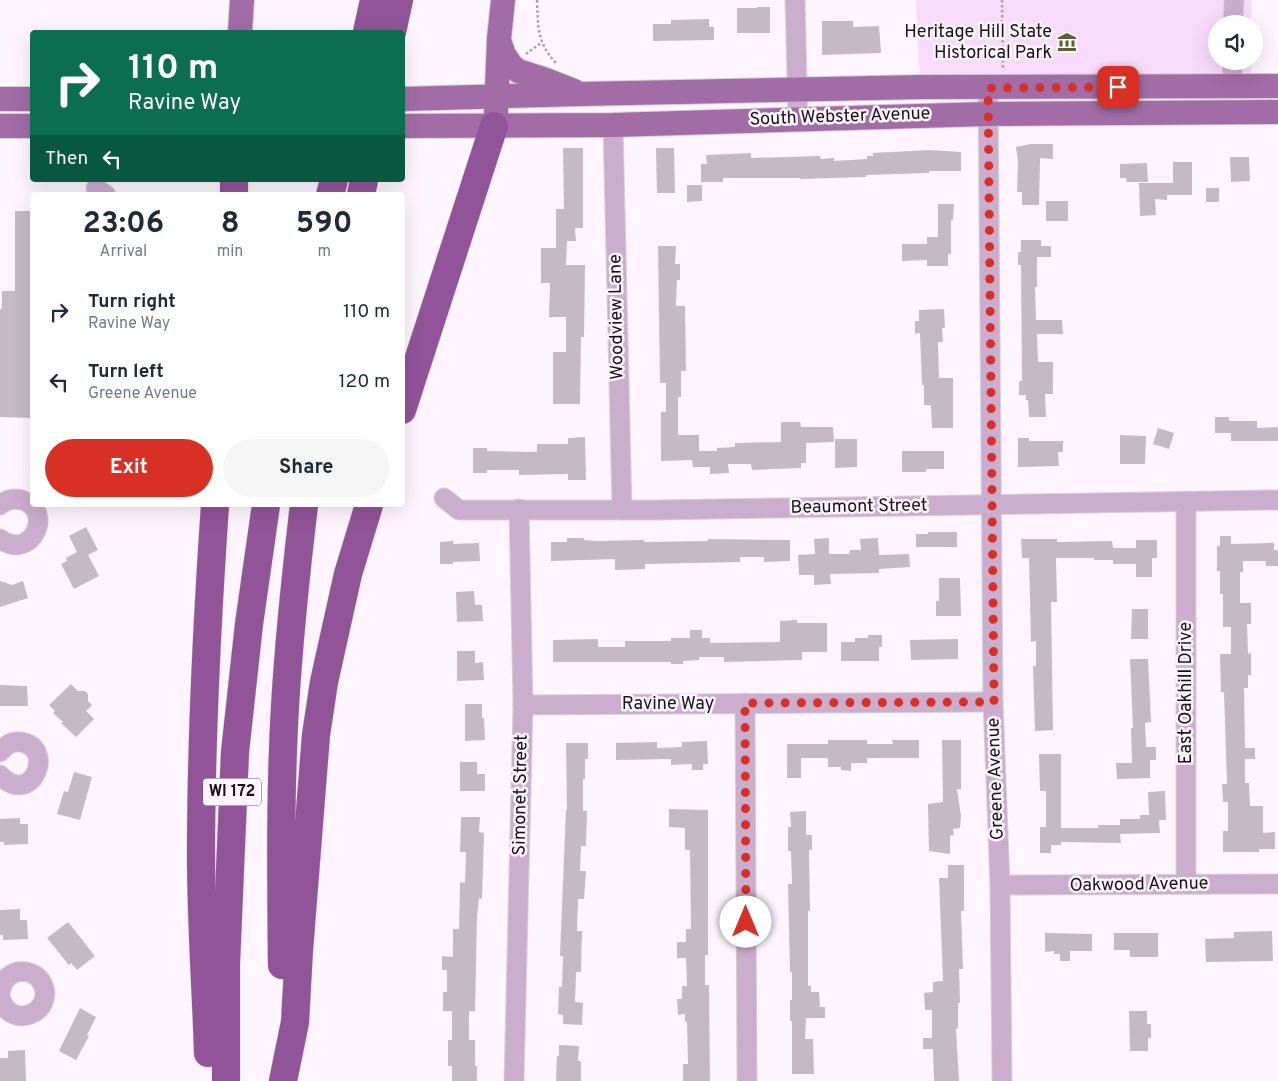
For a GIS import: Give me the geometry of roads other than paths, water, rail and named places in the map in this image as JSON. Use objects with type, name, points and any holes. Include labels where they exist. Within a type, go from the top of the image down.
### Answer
[{"type":"highway","points":[[366,30],[374,0]]},
{"type":"highway","points":[[392,30],[399,0]]},
{"type":"highway","points":[[405,401],[494,126]]},
{"type":"highway","points":[[208,1081],[201,859],[209,591],[214,507]]},
{"type":"highway","name":"WI 172","points":[[226,1081],[226,964],[233,769],[249,624],[266,507]]},
{"type":"highway","name":"WI 172","points":[[283,1081],[281,863],[285,707],[293,598],[304,507]]},
{"type":"highway","points":[[283,1081],[295,1022],[316,735],[324,682],[348,574],[368,507]]},
{"type":"main road","points":[[240,30],[242,0]]},
{"type":"main road","points":[[494,126],[503,0]]},
{"type":"main road","points":[[499,40],[504,55],[518,71],[580,94]]},
{"type":"main road","name":"South Webster Avenue","points":[[405,99],[796,89],[1278,86]]},
{"type":"main road","points":[[0,99],[30,99]]},
{"type":"main road","name":"South Webster Avenue","points":[[405,126],[613,125],[798,118],[987,114],[1278,112]]},
{"type":"main road","points":[[0,126],[30,126]]},
{"type":"street","points":[[795,0],[798,118]]},
{"type":"street","points":[[1233,15],[1234,0]]},
{"type":"street","points":[[1232,70],[1233,86]]},
{"type":"street","name":"Greene Avenue","points":[[988,88],[991,505],[994,702],[1000,885],[1002,1081]]},
{"type":"street","name":"Woodview Lane","points":[[613,125],[622,510]]},
{"type":"street","name":"Beaumont Street","points":[[444,498],[459,510],[622,510],[1278,500]]},
{"type":"street","points":[[0,505],[11,499],[26,502],[30,506]]},
{"type":"street","name":"East Oakhill Drive","points":[[1186,501],[1186,884]]},
{"type":"street","points":[[0,539],[8,544],[23,544],[30,540],[38,528],[36,512],[31,507]]},
{"type":"street","name":"Simonet Street","points":[[514,1081],[523,705],[519,509]]},
{"type":"street","name":"Ravine Way","points":[[523,705],[994,702]]},
{"type":"street","points":[[745,703],[747,1081]]},
{"type":"street","points":[[0,752],[11,743],[26,744],[32,748],[39,760],[39,769],[36,776],[22,785],[6,782],[0,775]]},
{"type":"street","name":"Oakwood Avenue","points":[[1000,885],[1278,884]]},
{"type":"place","name":"Heritage Hill State Historical Park","points":[[1067,42]]}]
